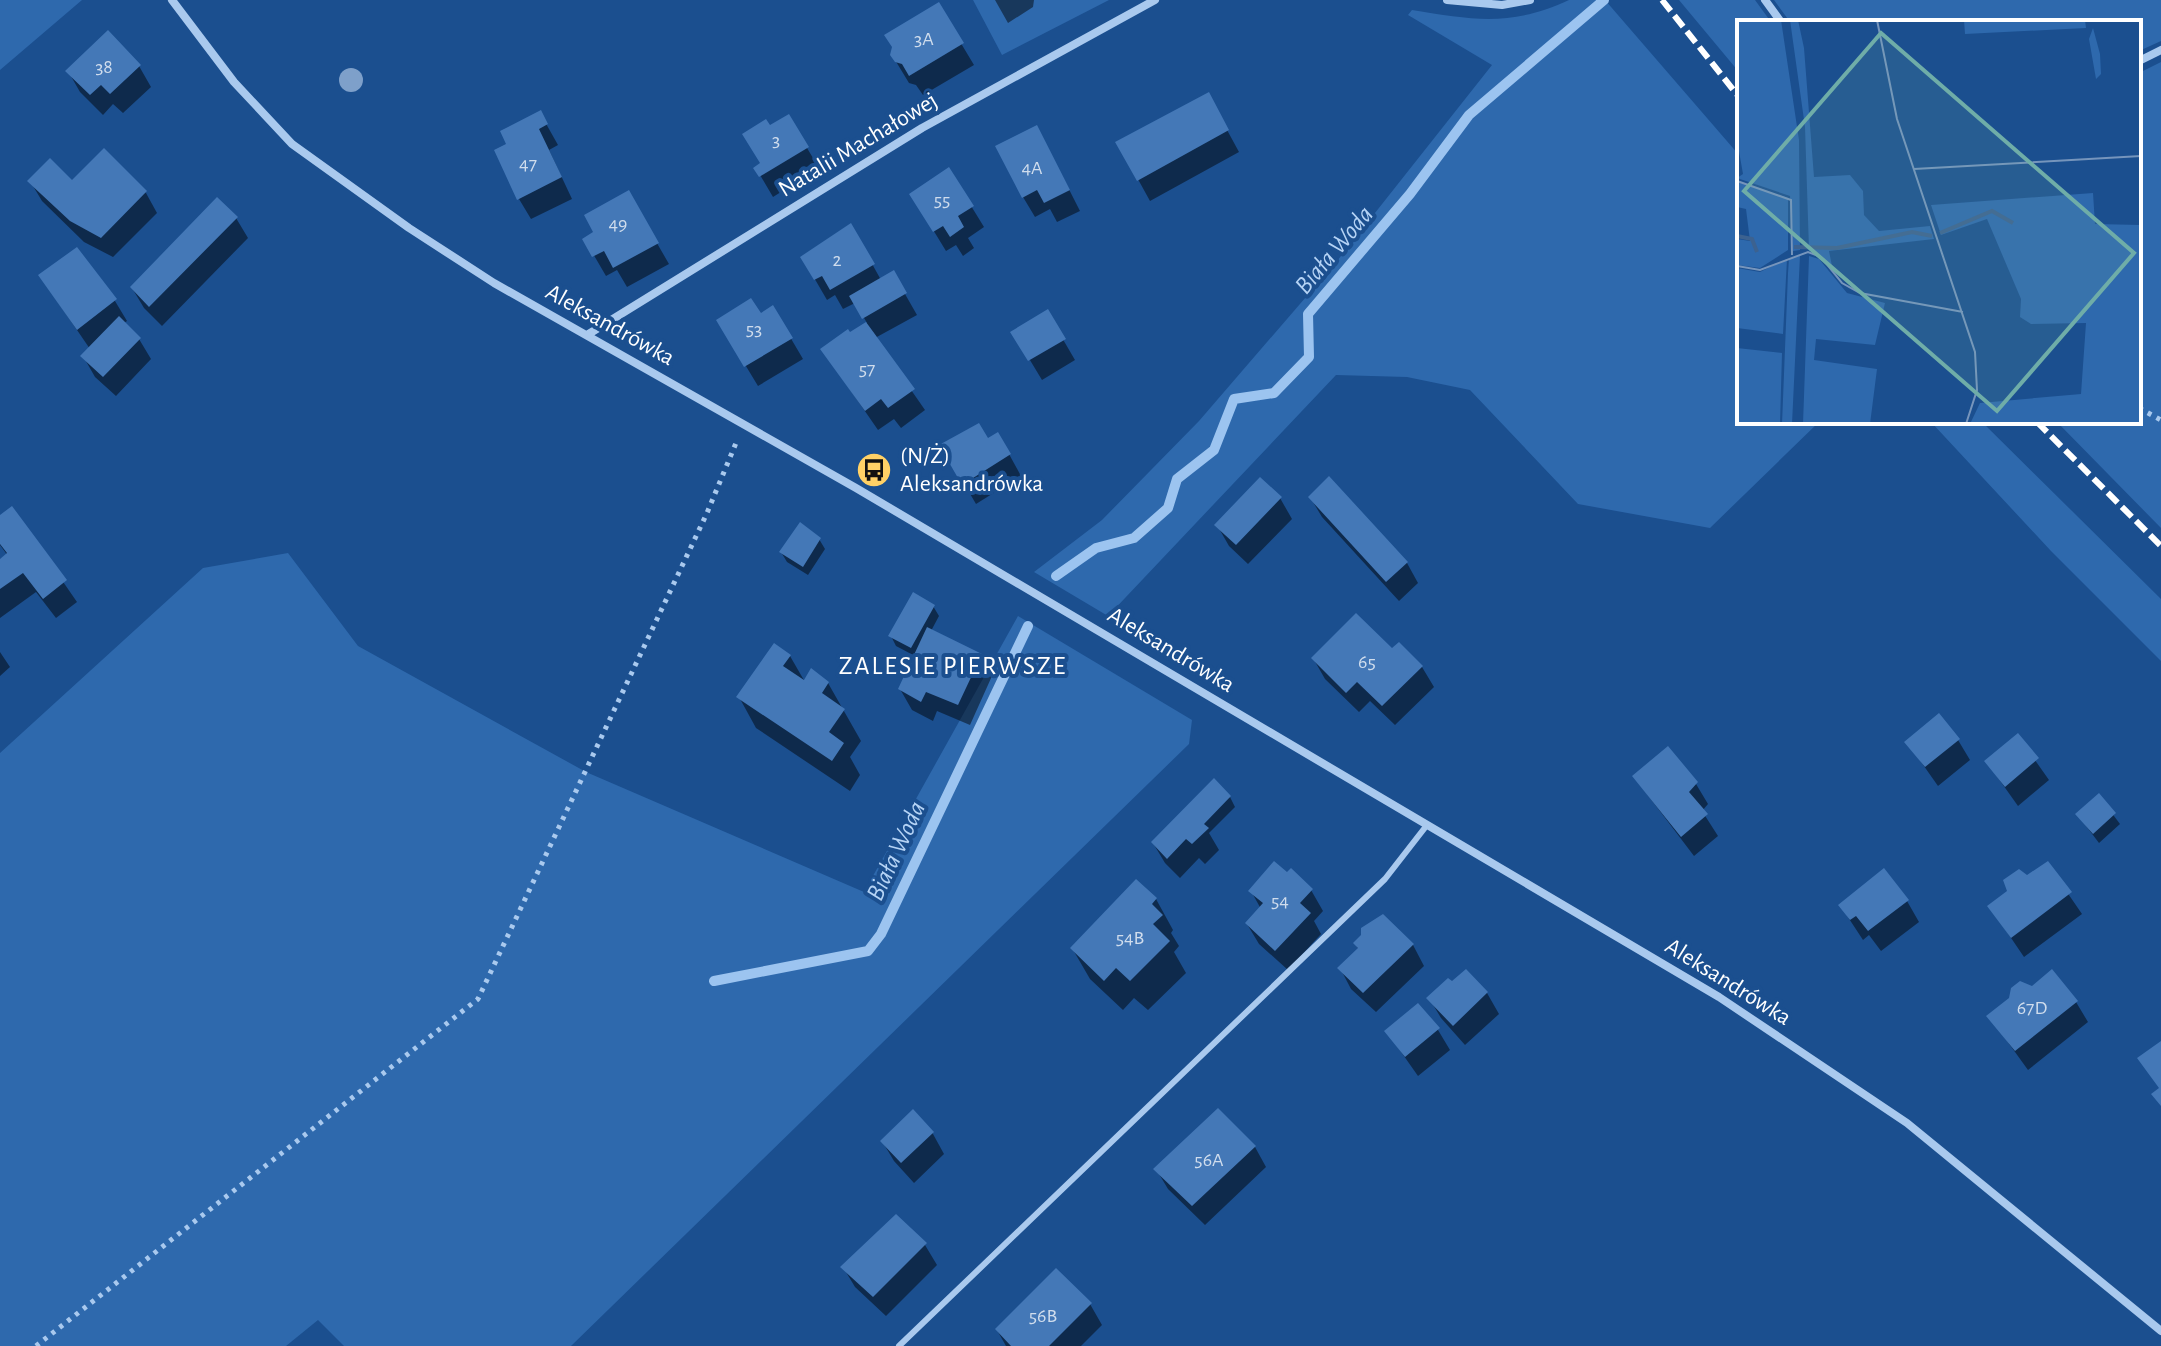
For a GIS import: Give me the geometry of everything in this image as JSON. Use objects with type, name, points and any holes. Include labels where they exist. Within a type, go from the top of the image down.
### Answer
[{"type":"street","name":"Aleksandrówka","points":[[172,0],[234,82],[292,144],[433,244],[1719,997],[1875,1101],[1964,1168],[2161,1331]]},
{"type":"street","name":"Natalii Machałowej","points":[[587,335],[922,128],[1155,0]]},
{"type":"street","points":[[1447,0],[1502,5],[1530,0]]},
{"type":"street","points":[[1765,0],[1780,20]]},
{"type":"street","points":[[2141,60],[2161,50]]},
{"type":"lane","points":[[899,1346],[1385,879],[1427,825]]},
{"type":"path","points":[[2141,409],[2161,420]]},
{"type":"path","points":[[36,1346],[478,999],[707,513],[744,424]]},
{"type":"shaded area","points":[[0,0],[82,0],[0,70]]},
{"type":"shaded area","points":[[973,0],[1109,0],[1002,55]]},
{"type":"shaded area","points":[[1569,0],[1605,0],[1737,153],[1737,424],[1817,424],[1710,528],[1578,504],[1470,390],[1407,377],[1336,375],[1108,616],[1034,572],[1102,520],[1199,421],[1337,261],[1492,65],[1408,15],[1412,10],[1492,19],[1548,9]]},
{"type":"shaded area","points":[[1679,0],[1755,0],[1770,20],[1737,20],[1737,70]]},
{"type":"shaded area","points":[[1774,0],[2161,0],[2161,41],[2141,50],[2141,20],[1789,20]]},
{"type":"shaded area","points":[[2161,62],[2161,528],[2059,424],[2141,424],[2141,72]]},
{"type":"shaded area","points":[[1933,424],[1984,424],[2161,599],[2161,661],[2051,551]]},
{"type":"shaded area","points":[[288,553],[358,646],[586,772],[864,892],[1018,616],[1192,720],[1189,744],[571,1346],[344,1346],[318,1320],[286,1346],[0,1346],[0,753],[203,568]]},
{"type":"building","points":[[939,2],[964,43],[909,76],[902,64],[895,62],[890,55],[892,47],[884,35]]},
{"type":"building","points":[[108,30],[141,65],[110,94],[101,85],[90,95],[65,71]]},
{"type":"building","points":[[1209,92],[1229,130],[1137,181],[1115,142]]},
{"type":"building","points":[[541,110],[548,124],[539,129],[562,177],[517,200],[494,150],[506,144],[500,131]]},
{"type":"building","points":[[789,114],[809,147],[759,177],[753,168],[760,163],[742,134],[766,119],[770,125]]},
{"type":"building","points":[[1037,125],[1070,190],[1044,203],[1037,190],[1022,198],[995,146]]},
{"type":"building","points":[[104,148],[147,191],[101,238],[70,221],[27,181],[50,158],[72,180]]},
{"type":"building","points":[[949,167],[974,206],[958,216],[964,227],[950,237],[943,226],[933,232],[909,194]]},
{"type":"building","points":[[629,190],[659,243],[613,268],[604,251],[592,257],[582,239],[593,232],[584,215]]},
{"type":"building","points":[[217,197],[238,217],[149,307],[130,287]]},
{"type":"building","points":[[851,223],[875,264],[830,290],[822,276],[814,280],[800,257]]},
{"type":"building","points":[[77,247],[117,299],[77,330],[38,275]]},
{"type":"building","points":[[894,270],[907,293],[862,319],[849,296]]},
{"type":"building","points":[[751,298],[761,313],[773,305],[793,338],[744,367],[716,320]]},
{"type":"building","points":[[1048,309],[1066,339],[1028,361],[1010,332]]},
{"type":"building","points":[[119,316],[141,338],[103,377],[80,356]]},
{"type":"building","points":[[866,322],[915,389],[888,408],[881,399],[865,411],[820,349],[848,329],[850,332]]},
{"type":"building","points":[[979,423],[988,438],[998,432],[1011,454],[962,485],[939,445]]},
{"type":"building","points":[[1329,476],[1408,562],[1386,582],[1308,497]]},
{"type":"building","points":[[1260,477],[1282,497],[1236,545],[1214,525]]},
{"type":"building","points":[[12,506],[67,580],[43,599],[23,573],[0,589],[0,559],[7,553],[0,544],[0,515]]},
{"type":"building","points":[[800,522],[821,538],[803,567],[779,552]]},
{"type":"building","points":[[913,592],[935,605],[911,648],[888,636]]},
{"type":"building","points":[[1356,613],[1392,648],[1399,642],[1423,666],[1382,706],[1357,682],[1346,693],[1311,658]]},
{"type":"building","points":[[927,627],[982,654],[958,705],[926,692],[921,702],[898,689]]},
{"type":"building","points":[[774,643],[791,655],[783,666],[804,680],[811,668],[829,682],[822,693],[845,709],[829,732],[844,743],[832,761],[736,697]]},
{"type":"building","points":[[1939,713],[1960,739],[1925,767],[1904,742]]},
{"type":"building","points":[[2018,733],[2039,758],[2005,787],[1984,761]]},
{"type":"building","points":[[1668,746],[1698,782],[1689,792],[1708,814],[1681,837],[1632,776]]},
{"type":"building","points":[[1214,778],[1231,796],[1204,824],[1209,828],[1192,844],[1186,839],[1167,859],[1151,842]]},
{"type":"building","points":[[2099,793],[2116,813],[2093,834],[2075,814]]},
{"type":"building","points":[[1274,861],[1287,872],[1291,868],[1313,889],[1300,903],[1311,913],[1275,951],[1245,923],[1263,903],[1248,891]]},
{"type":"building","points":[[2048,861],[2072,892],[2011,938],[1987,906],[2007,891],[2003,880],[2019,869],[2027,875]]},
{"type":"building","points":[[1884,868],[1909,900],[1868,931],[1856,916],[1850,920],[1838,905]]},
{"type":"building","points":[[1136,879],[1157,898],[1152,904],[1163,915],[1153,924],[1170,941],[1130,981],[1116,968],[1104,981],[1070,948]]},
{"type":"building","points":[[1383,914],[1414,944],[1363,993],[1337,968],[1358,948],[1353,943],[1361,935],[1361,928]]},
{"type":"building","points":[[1466,969],[1488,992],[1453,1026],[1426,998],[1448,978],[1452,981]]},
{"type":"building","points":[[2052,969],[2078,1001],[2015,1051],[1986,1016],[2009,998],[2011,988],[2020,981],[2032,986]]},
{"type":"building","points":[[1418,1003],[1440,1028],[1405,1057],[1384,1031]]},
{"type":"building","points":[[2161,1041],[2161,1106],[2151,1094],[2159,1088],[2137,1058]]},
{"type":"building","points":[[1218,1108],[1256,1146],[1192,1206],[1153,1169]]},
{"type":"building","points":[[913,1109],[934,1132],[901,1163],[880,1141]]},
{"type":"building","points":[[896,1214],[927,1243],[873,1297],[840,1267]]},
{"type":"building","points":[[1056,1268],[1092,1303],[1049,1346],[1011,1346],[995,1329]]},
{"type":"waterway","name":"Biała Woda","points":[[1056,576],[1096,548],[1134,538],[1168,508],[1177,479],[1214,450],[1234,399],[1274,393],[1309,357],[1308,314],[1410,194],[1469,115],[1604,0]]},
{"type":"waterway","name":"Biała Woda","points":[[714,981],[868,951],[881,934],[1028,626]]},
{"type":"railway","points":[[1662,0],[1737,94]]},
{"type":"railway","points":[[2039,424],[2161,546]]},
{"type":"place","name":"(N/Ż) Aleksandrówka","points":[[874,470]]},
{"type":"district","name":"ZALESIE PIERWSZE","points":[[953,666]]}]
